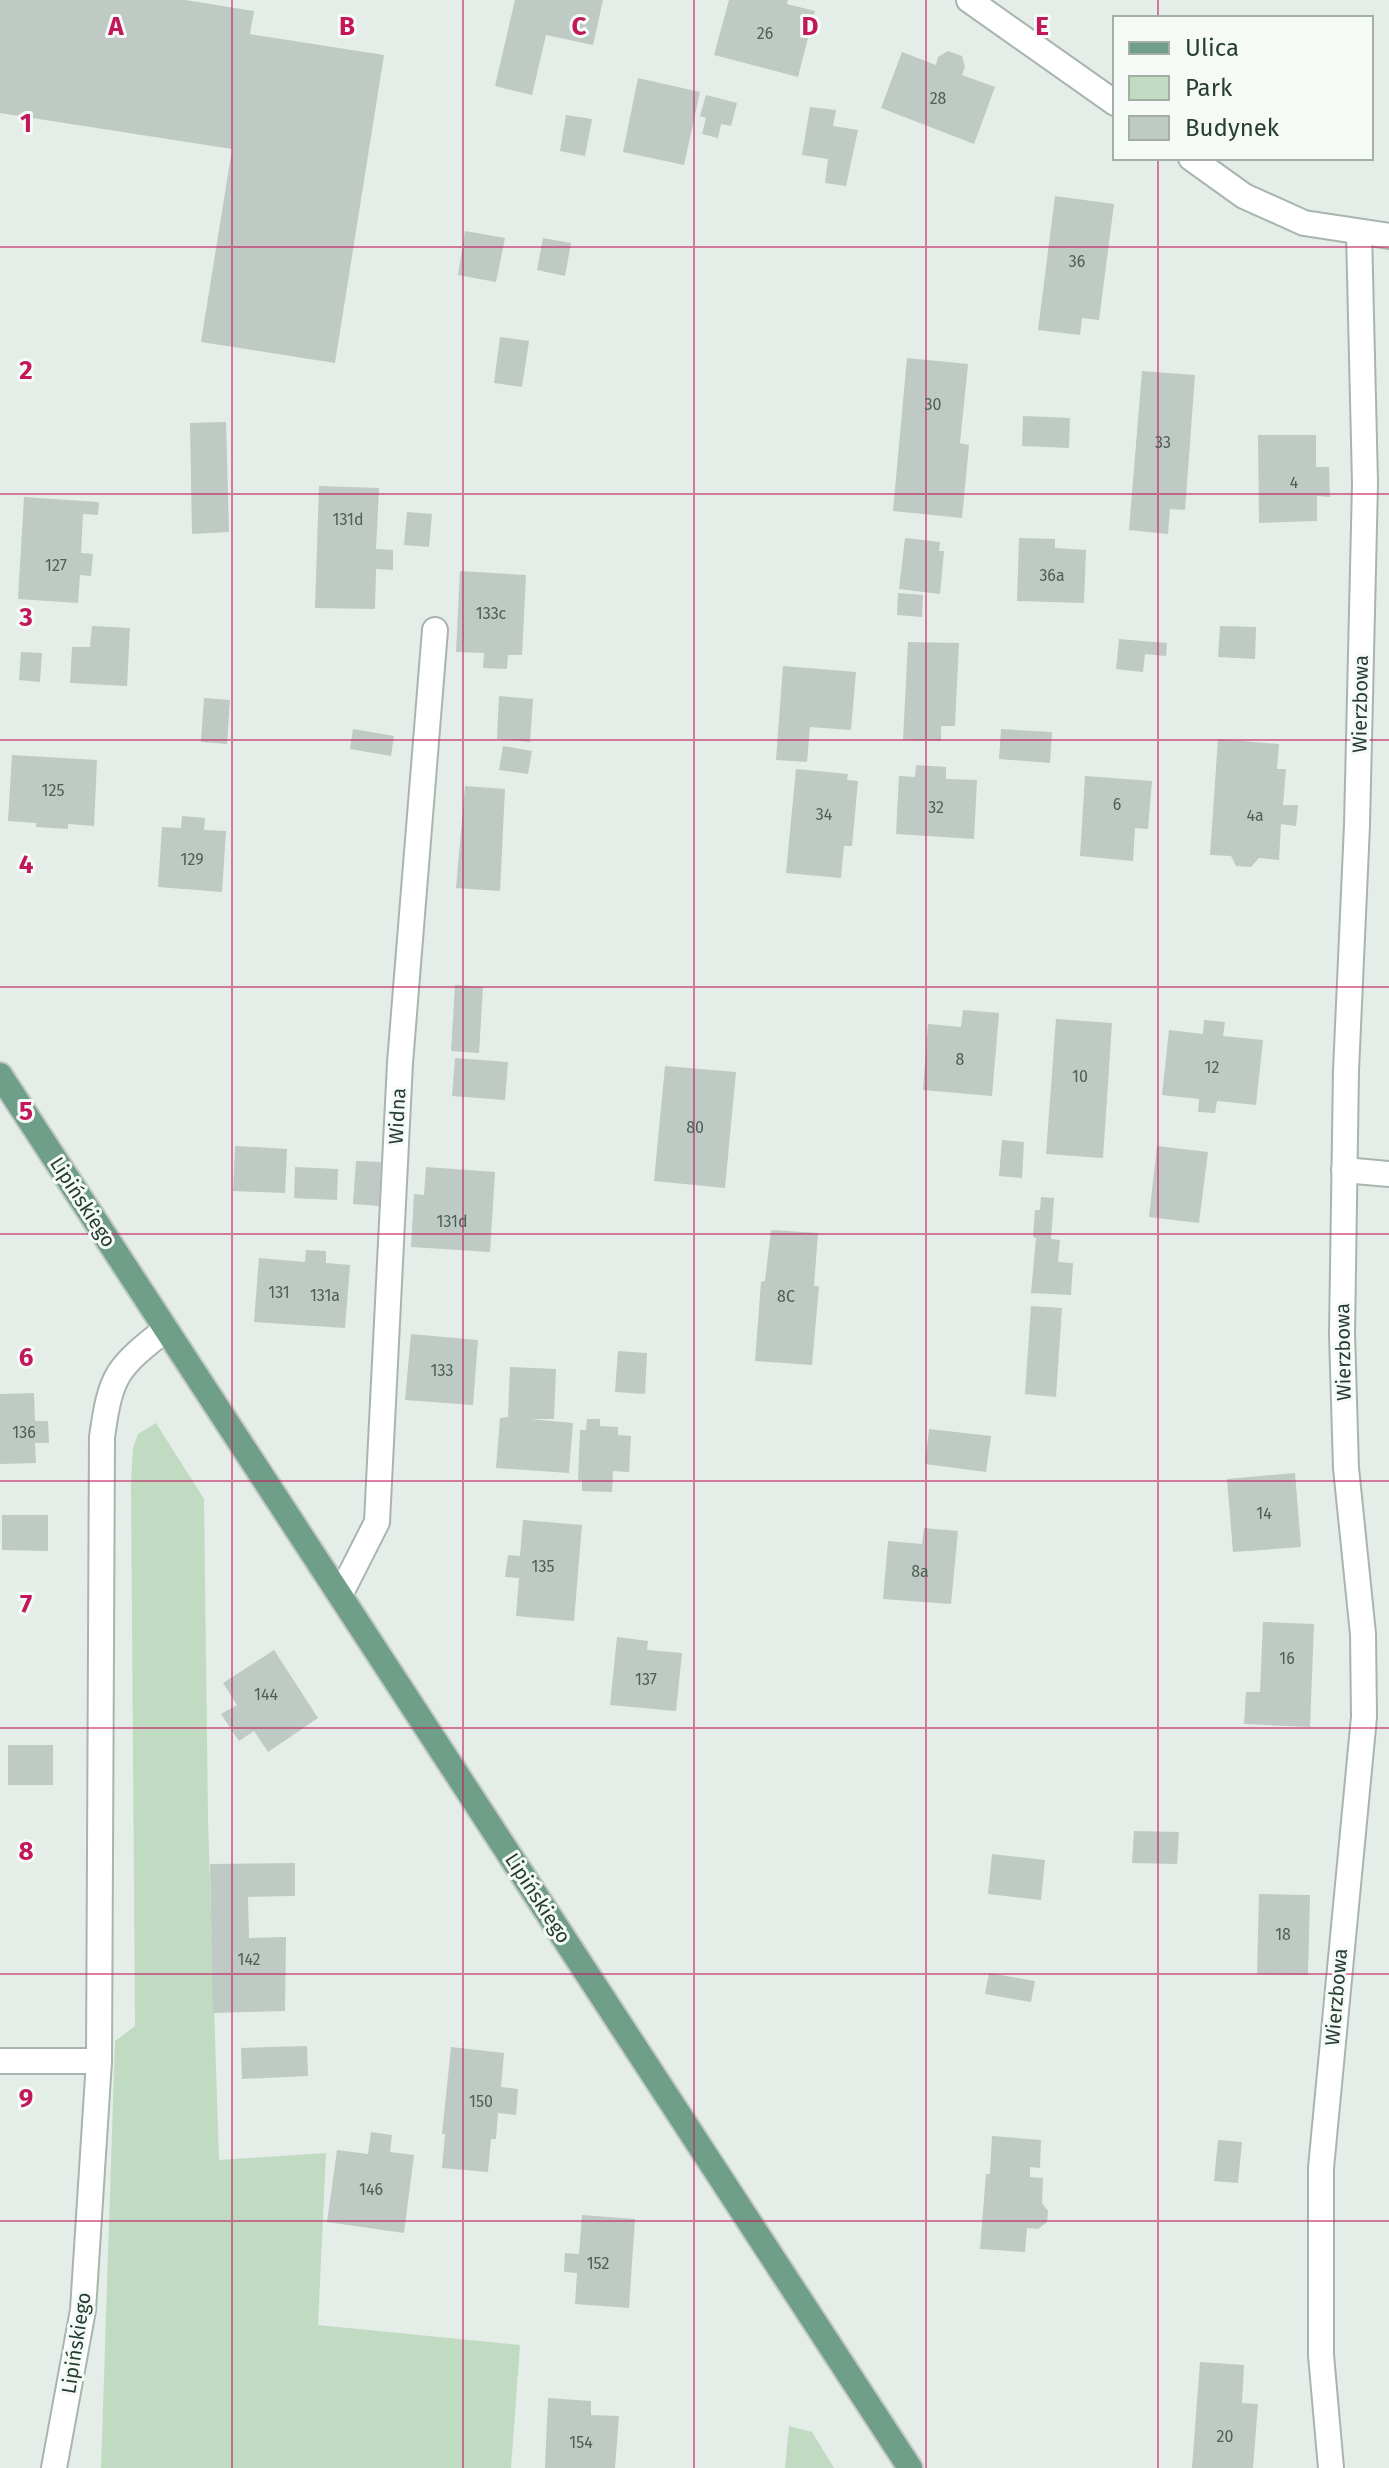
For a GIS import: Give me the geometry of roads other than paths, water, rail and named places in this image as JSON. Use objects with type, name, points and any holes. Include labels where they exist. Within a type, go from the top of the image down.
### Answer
[{"type":"main road","name":"Lipińskiego","points":[[0,1075],[910,2468]]},
{"type":"street","points":[[969,0],[1113,102]]},
{"type":"street","points":[[1194,160],[1244,196],[1304,223],[1389,236]]},
{"type":"street","name":"Wierzbowa","points":[[1331,2468],[1321,2355],[1321,2168],[1364,1717],[1363,1634],[1345,1438],[1342,1334],[1344,1170],[1365,498],[1359,232]]},
{"type":"street","name":"Widna","points":[[340,1595],[377,1522],[400,1063],[435,630]]},
{"type":"street","points":[[1344,1170],[1389,1174]]},
{"type":"street","name":"Lipińskiego","points":[[54,2468],[83,2310],[99,2061],[102,1437],[108,1397],[122,1365],[166,1329]]},
{"type":"street","points":[[0,2061],[99,2061]]}]
